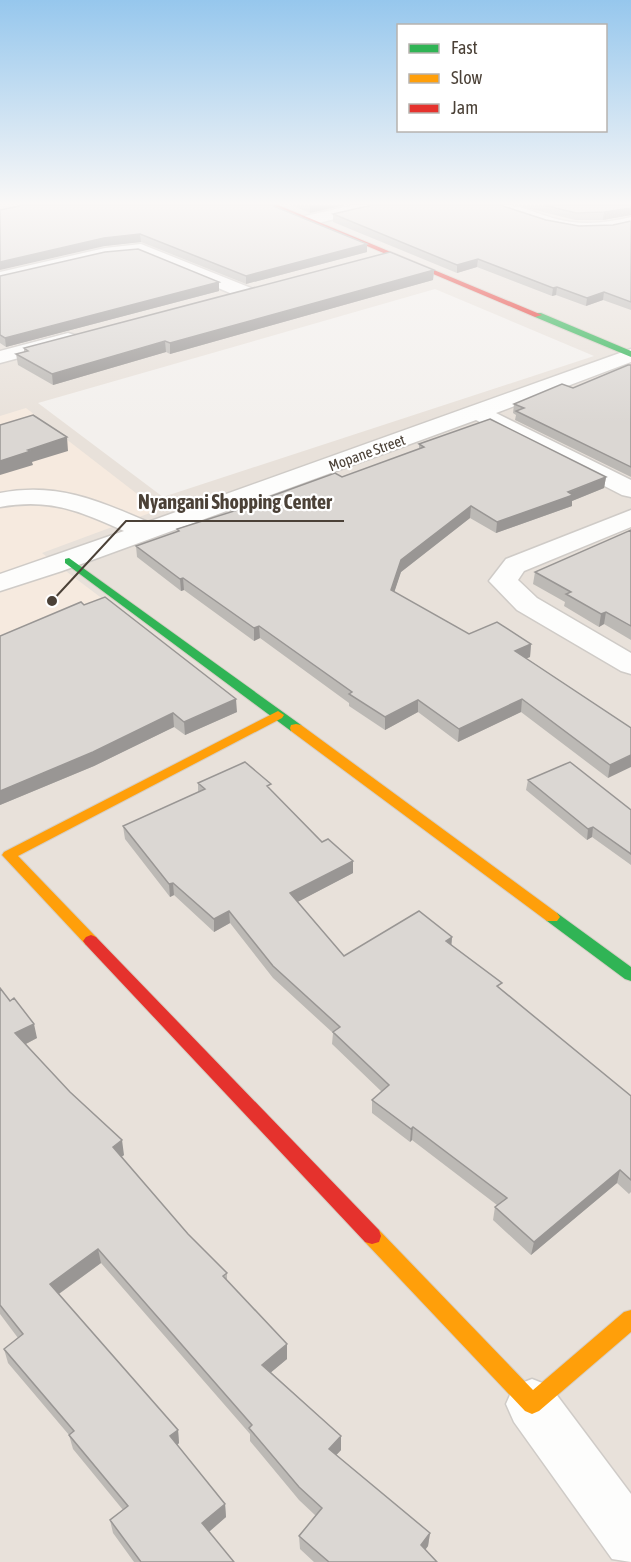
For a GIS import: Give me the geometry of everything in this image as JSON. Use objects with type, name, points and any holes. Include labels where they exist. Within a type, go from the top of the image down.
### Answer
[{"type":"street","points":[[210,278],[244,292]]},
{"type":"street","points":[[446,278],[631,354]]},
{"type":"street","points":[[211,301],[266,286]]},
{"type":"street","points":[[0,357],[89,333]]},
{"type":"street","name":"Mopane Street","points":[[0,583],[69,561],[146,531],[479,413],[631,354]]},
{"type":"street","points":[[479,413],[631,490]]},
{"type":"street","points":[[2,498],[34,494],[72,499],[146,531]]},
{"type":"street","points":[[631,518],[515,566],[503,581],[527,604],[631,665]]},
{"type":"street","points":[[69,561],[631,975]]},
{"type":"street","points":[[278,715],[4,857],[532,1404],[631,1540]]},
{"type":"street","points":[[532,1404],[631,1319]]},
{"type":"shaded area","points":[[0,278],[631,278],[631,1562],[0,1562]],"holes":[[[435,289],[594,356],[163,497],[38,403]]]},
{"type":"shaded area","points":[[26,408],[158,510],[42,553],[169,649],[0,716],[0,416]]},
{"type":"building","points":[[0,278],[209,278],[219,282],[5,338],[0,335]]},
{"type":"building","points":[[291,278],[405,278],[170,343],[165,341],[52,374],[16,354],[28,351],[24,348]]},
{"type":"building","points":[[527,278],[631,278],[631,302],[604,292],[587,298],[557,287],[553,288]]},
{"type":"building","points":[[631,365],[631,467],[516,411],[524,408],[514,404],[562,384],[573,388]]},
{"type":"building","points":[[33,415],[67,437],[0,461],[0,425]]},
{"type":"building","points":[[490,419],[606,477],[568,492],[573,495],[497,522],[471,506],[401,560],[391,590],[469,634],[497,622],[531,644],[515,651],[631,728],[631,755],[610,765],[522,699],[459,729],[418,700],[385,717],[349,694],[352,692],[259,626],[254,628],[183,578],[180,579],[136,546],[179,531],[177,529],[272,499],[269,497],[335,473],[342,477],[424,447],[419,444]]},
{"type":"building","points":[[631,530],[631,626],[606,612],[601,614],[566,594],[571,592],[535,572]]},
{"type":"building","points":[[105,597],[236,699],[184,722],[173,713],[93,752],[0,791],[0,636],[81,602],[84,605]]},
{"type":"building","points":[[245,762],[271,784],[267,786],[322,842],[328,839],[353,861],[290,893],[344,956],[419,911],[452,937],[446,941],[502,983],[497,986],[631,1096],[631,1180],[620,1170],[534,1242],[495,1207],[507,1198],[413,1127],[411,1129],[372,1100],[389,1085],[333,1032],[340,1027],[273,966],[229,911],[214,919],[173,883],[169,884],[123,826],[205,789],[198,783]]},
{"type":"building","points":[[570,762],[631,810],[631,854],[593,827],[588,829],[528,780]]},
{"type":"building","points":[[0,988],[10,1001],[14,998],[34,1024],[15,1033],[70,1092],[122,1140],[113,1147],[188,1234],[227,1273],[223,1276],[287,1344],[262,1365],[341,1436],[329,1449],[430,1533],[421,1545],[437,1562],[329,1562],[299,1536],[322,1508],[299,1487],[249,1428],[252,1425],[98,1249],[50,1284],[178,1430],[170,1436],[225,1504],[202,1523],[234,1562],[141,1562],[110,1520],[128,1506],[69,1435],[74,1431],[4,1349],[23,1334],[0,1305]]},
{"type":"traffic: fast","points":[[538,315],[631,354]]},
{"type":"traffic: fast","points":[[69,561],[296,728]]},
{"type":"traffic: fast","points":[[552,917],[631,975]]},
{"type":"traffic: slow","points":[[91,941],[9,855],[278,715]]},
{"type":"traffic: slow","points":[[296,728],[552,917]]},
{"type":"traffic: slow","points":[[372,1236],[532,1404],[631,1319]]},
{"type":"traffic: jam","points":[[449,278],[538,315]]},
{"type":"traffic: jam","points":[[91,941],[372,1236]]},
{"type":"place","name":"Nyangani Shopping Center","points":[[52,601]]}]
